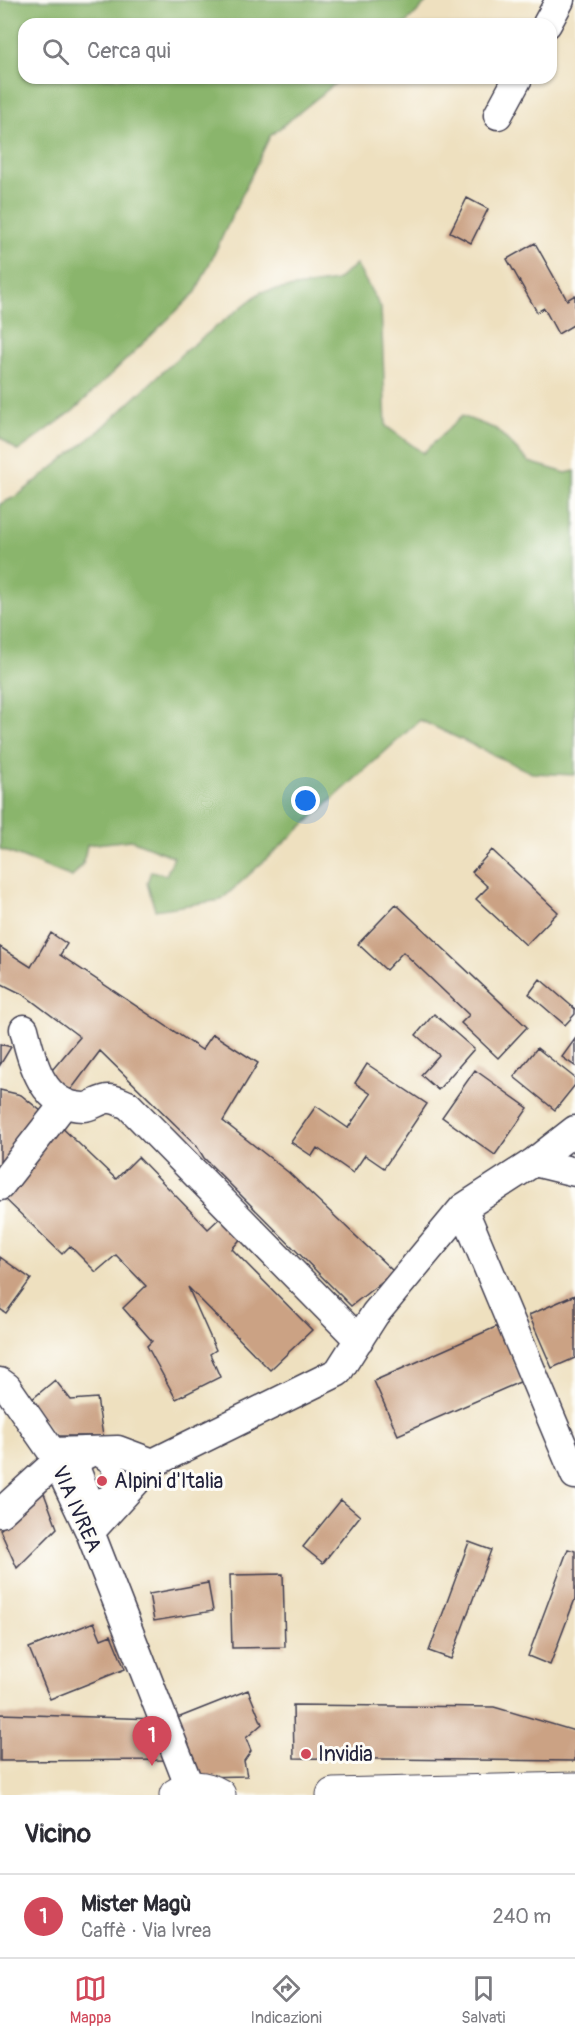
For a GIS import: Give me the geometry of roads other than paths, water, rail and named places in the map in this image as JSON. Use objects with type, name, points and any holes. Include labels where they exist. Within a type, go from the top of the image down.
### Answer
[{"type":"main road","points":[[333,1795],[575,1789]]},
{"type":"street","points":[[550,18],[560,0]]},
{"type":"street","points":[[498,115],[515,84]]},
{"type":"street","points":[[24,1029],[33,1065],[43,1085],[64,1104],[85,1107],[109,1099],[128,1105],[359,1340]]},
{"type":"street","points":[[0,1186],[64,1104]]},
{"type":"street","points":[[90,1532],[153,1463],[338,1372],[375,1314],[463,1208],[534,1162],[575,1130]]},
{"type":"street","points":[[534,1162],[575,1172]]},
{"type":"street","points":[[463,1208],[575,1475]]},
{"type":"street","points":[[0,1382],[7,1387],[64,1458],[0,1513]]},
{"type":"street","name":"VIA IVREA","points":[[153,1463],[118,1450],[64,1458],[90,1532],[195,1793]]},
{"type":"place","name":"Alpini d'Italia","points":[[102,1481]]},
{"type":"place","name":"Invidia","points":[[306,1754]]},
{"type":"place","name":"Mister Magù","points":[[152,1766]]}]
